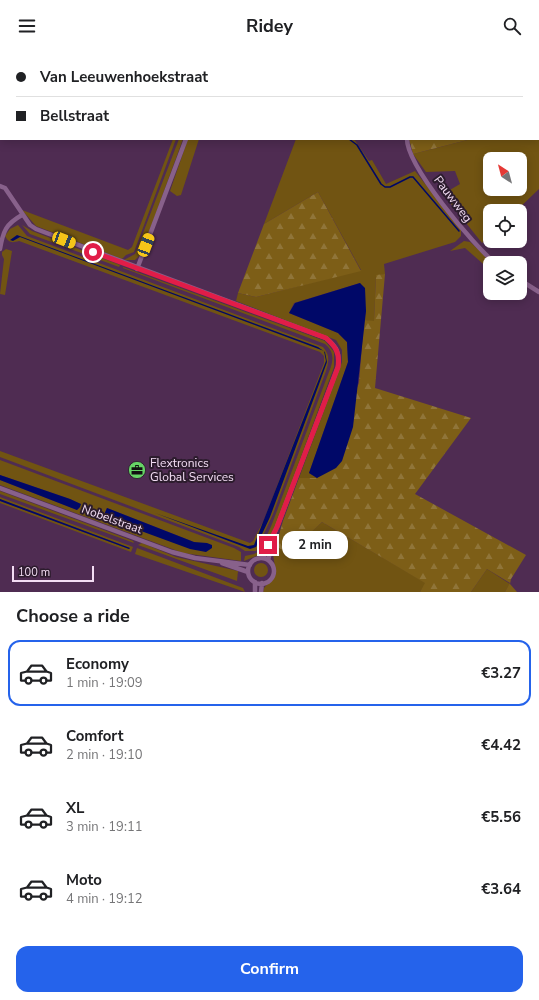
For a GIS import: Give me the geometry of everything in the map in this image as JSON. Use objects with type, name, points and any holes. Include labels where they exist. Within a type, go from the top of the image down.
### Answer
[{"type":"street","points":[[137,269],[186,140]]},
{"type":"street","name":"Pauwweg","points":[[407,140],[409,152],[425,178],[467,235],[488,256]]},
{"type":"street","points":[[0,186],[5,188],[22,215],[30,225],[36,229],[137,269],[326,338],[338,350],[338,367],[277,527],[263,558]]},
{"type":"street","points":[[0,249],[3,230],[22,215]]},
{"type":"street","points":[[527,284],[539,292]]},
{"type":"street","name":"Nobelstraat","points":[[0,488],[172,552],[218,562],[248,572]]},
{"type":"street","points":[[268,560],[277,527]]},
{"type":"street","points":[[263,558],[268,560],[273,565],[274,572],[269,581],[262,584],[250,578],[248,572],[250,565],[255,559],[263,558]]},
{"type":"street","name":"Nobelstraat","points":[[218,562],[250,565]]},
{"type":"street","points":[[255,592],[256,582]]},
{"type":"street","points":[[260,592],[262,584]]},
{"type":"shaded area","points":[[173,140],[176,140],[134,252],[126,255],[122,259],[36,226],[22,210],[128,250],[132,247]]},
{"type":"shaded area","points":[[179,140],[183,140],[141,254],[135,260],[124,260],[135,254]]},
{"type":"shaded area","points":[[188,140],[199,140],[181,195],[177,196],[170,191]]},
{"type":"shaded area","points":[[296,140],[355,140],[369,161],[372,160],[386,184],[415,171],[461,230],[461,236],[455,242],[384,264],[385,274],[376,276],[374,322],[364,320],[366,311],[360,283],[294,303],[289,313],[338,333],[347,342],[348,362],[309,473],[317,478],[299,478],[342,362],[342,350],[336,340],[236,301],[238,293],[256,297],[361,270],[318,192],[264,224]]},
{"type":"shaded area","points":[[467,140],[539,140],[539,189],[523,204],[483,204],[482,243],[443,194],[460,184],[455,171],[426,172],[413,154]]},
{"type":"shaded area","points":[[18,225],[27,236],[323,347],[328,358],[326,371],[273,514],[256,551],[245,551],[239,547],[0,457],[0,451],[250,543],[253,541],[264,520],[324,363],[324,356],[320,352],[19,241],[9,241],[5,236],[10,229]]},
{"type":"shaded area","points":[[22,225],[32,231],[120,265],[119,267],[30,234]]},
{"type":"shaded area","points":[[17,235],[318,347],[323,351],[20,237],[13,241],[10,240]]},
{"type":"shaded area","points":[[464,241],[470,242],[485,256],[483,256],[483,264],[465,248],[450,251]]},
{"type":"shaded area","points":[[6,249],[12,251],[5,295],[0,294],[4,259],[2,252]]},
{"type":"shaded area","points":[[123,267],[325,341],[334,352],[334,367],[277,522],[261,554],[244,561],[245,556],[260,551],[272,524],[330,368],[332,360],[331,352],[325,344]]},
{"type":"shaded area","points":[[360,283],[365,288],[366,311],[353,427],[342,461],[336,468],[317,478],[309,473],[348,362],[347,342],[338,333],[289,313],[295,303]]},
{"type":"shaded area","points":[[324,351],[327,362],[270,517],[256,547],[250,549],[155,513],[248,546],[254,545],[326,361]]},
{"type":"shaded area","points":[[0,460],[234,548],[241,552],[241,561],[183,553],[0,485],[0,480],[77,510],[80,507],[80,504],[70,499],[0,475]],"holes":[[[107,508],[194,542],[103,517]]]},
{"type":"shaded area","points":[[0,475],[70,499],[81,504],[80,507],[77,510],[0,480]]},
{"type":"shaded area","points":[[0,491],[133,541],[134,543],[0,494]]},
{"type":"shaded area","points":[[0,497],[133,547],[131,552],[0,503],[0,501],[129,549],[130,548],[0,499]]},
{"type":"shaded area","points":[[0,499],[130,548],[129,549],[0,501]]},
{"type":"shaded area","points":[[107,508],[194,542],[207,543],[212,545],[212,548],[206,552],[190,549],[103,517]]},
{"type":"shaded area","points":[[322,522],[426,583],[420,592],[263,592],[264,588],[276,574],[273,554],[276,545],[287,554]]},
{"type":"shaded area","points":[[142,543],[176,557],[238,571],[237,581],[138,545]]},
{"type":"shaded area","points":[[137,548],[243,588],[245,592],[135,554]]},
{"type":"shaded area","points":[[258,563],[264,563],[268,567],[268,573],[264,577],[258,577],[254,573],[254,567]]},
{"type":"shaded area","points":[[487,569],[510,584],[505,592],[471,592]]},
{"type":"green space","points":[[409,140],[467,140],[413,154]]},
{"type":"green space","points":[[318,192],[361,271],[256,297],[238,293],[264,224]]},
{"type":"green space","points":[[385,274],[375,388],[471,418],[415,494],[526,555],[511,579],[510,584],[517,592],[505,592],[510,583],[487,569],[471,592],[420,592],[425,583],[322,522],[287,555],[276,545],[299,478],[317,478],[359,383],[364,320],[374,321],[376,275]]},
{"type":"waterway","points":[[350,140],[357,145],[381,184],[385,187],[390,187],[413,177],[459,231]]},
{"type":"place","name":"Flextronics Global Services","points":[[137,470]]},
{"type":"route","points":[[93,252],[326,338],[338,350],[338,367],[277,527],[268,545]]}]
